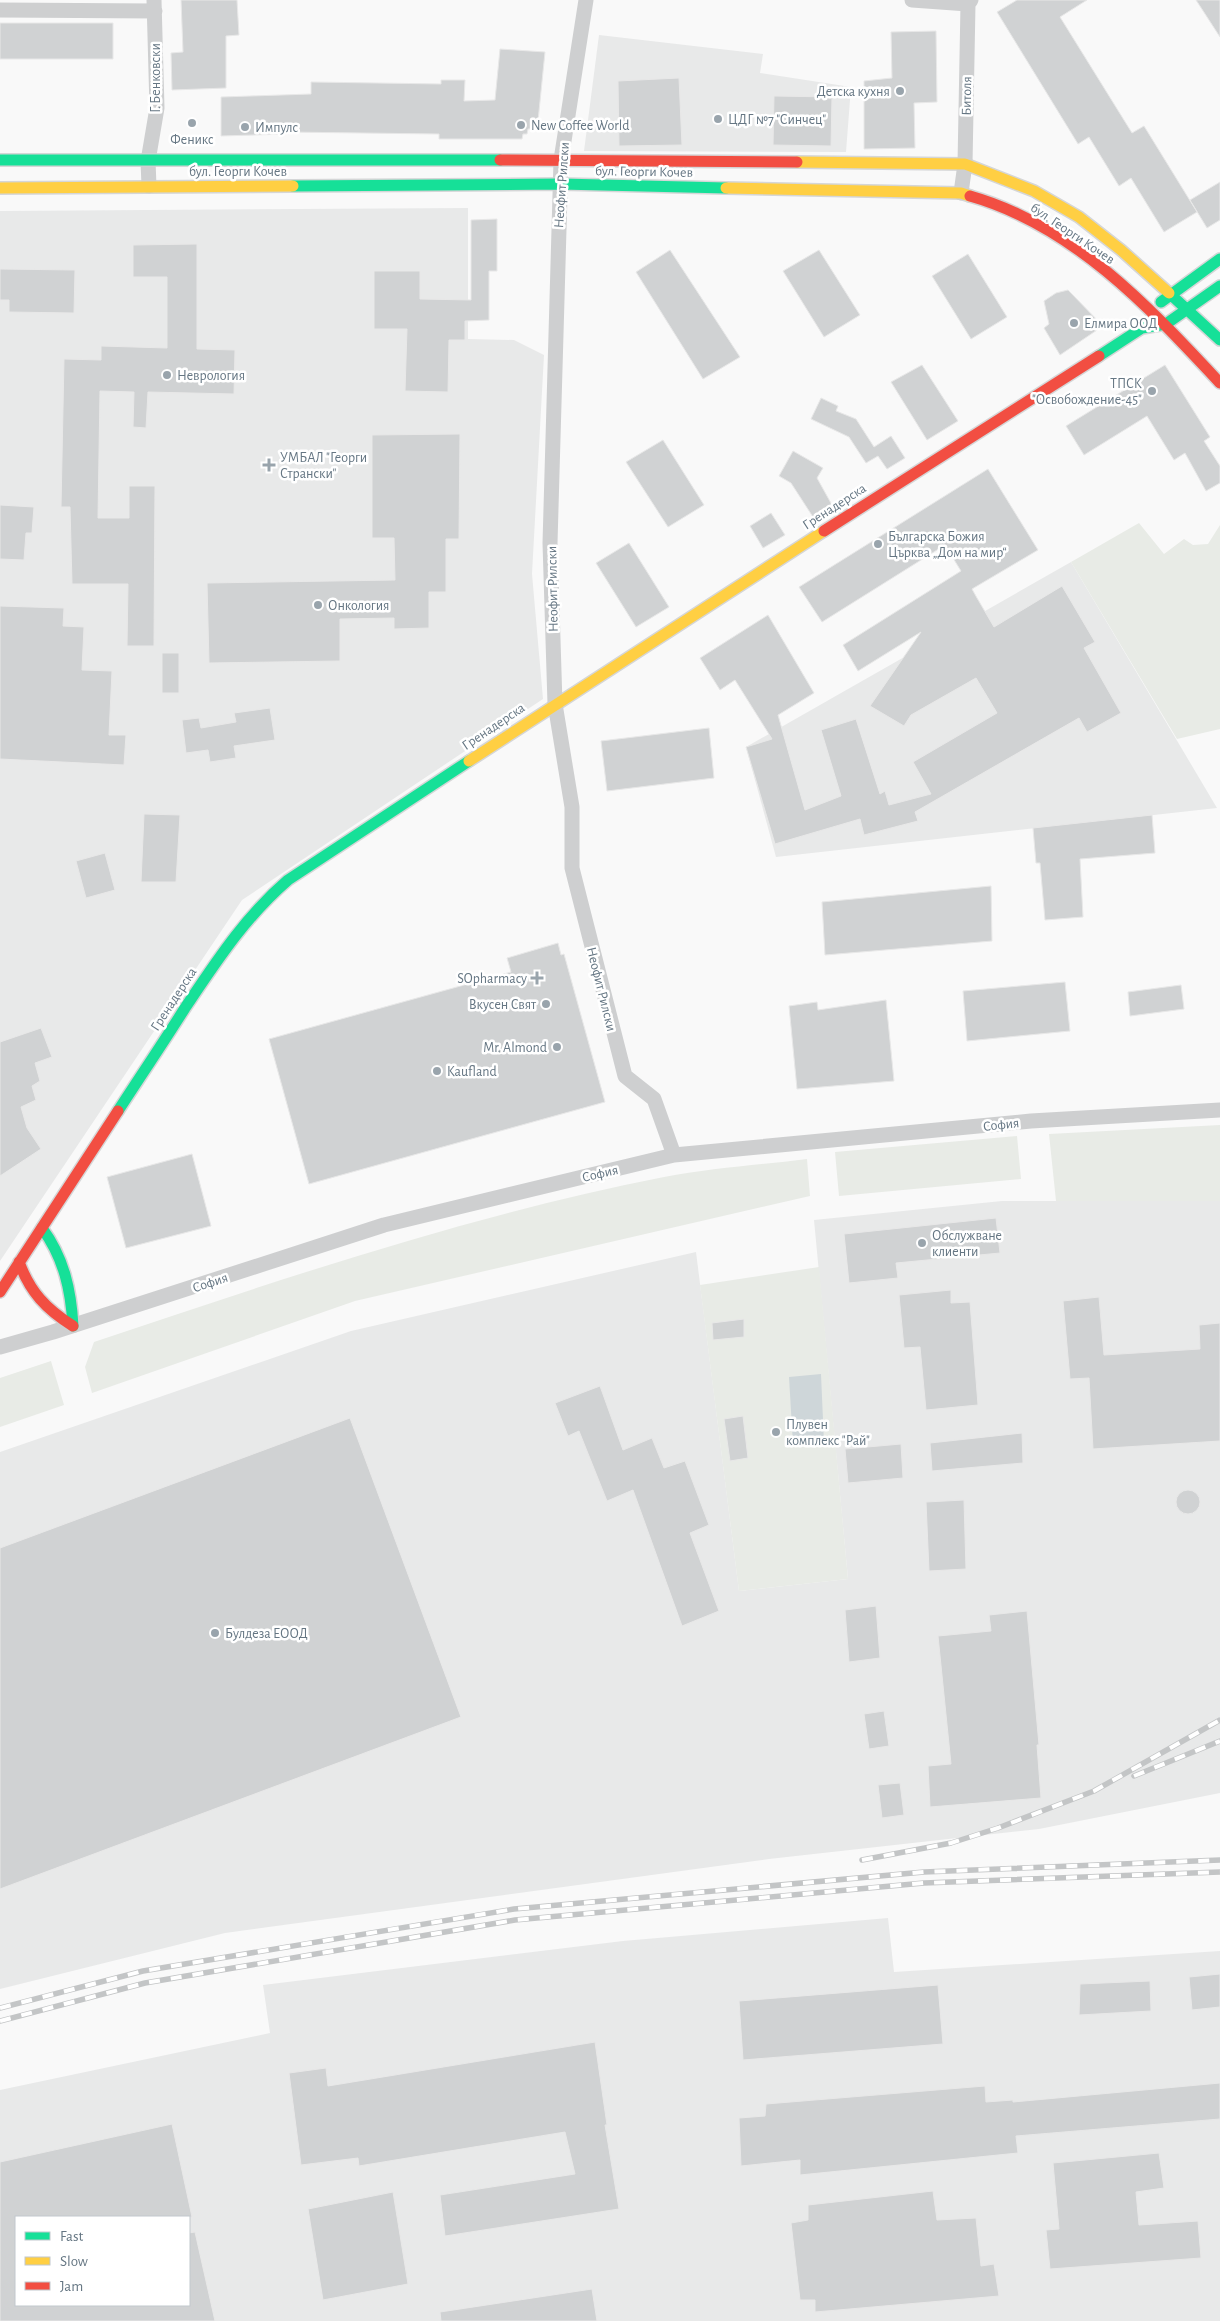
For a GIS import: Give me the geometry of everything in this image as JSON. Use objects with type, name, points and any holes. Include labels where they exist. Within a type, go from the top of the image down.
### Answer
[{"type":"main road","name":"бул. Георги Кочев","points":[[0,160],[561,160],[965,164],[1012,181],[1056,203],[1110,239],[1220,340]]},
{"type":"main road","name":"бул. Георги Кочев","points":[[0,188],[561,184],[961,193],[1011,209],[1088,257],[1151,309],[1220,383]]},
{"type":"main road","points":[[1142,328],[1151,309],[1220,259]]},
{"type":"main road","name":"Гренадерска","points":[[0,1292],[213,966],[245,920],[262,901],[288,880],[555,704],[1142,328],[1166,324],[1220,286]]},
{"type":"main road","points":[[42,1228],[54,1242],[63,1262],[71,1292],[73,1326]]},
{"type":"main road","points":[[19,1262],[25,1282],[35,1298],[49,1311],[73,1326]]},
{"type":"street","name":"Неофит Рилски","points":[[586,0],[561,160],[557,240],[550,543],[555,704],[572,807],[572,868],[623,1069],[625,1076],[654,1099],[674,1155]]},
{"type":"street","points":[[912,0],[969,1]]},
{"type":"street","name":"Битоля","points":[[961,193],[965,164],[969,1]]},
{"type":"street","points":[[0,10],[154,6]]},
{"type":"street","name":"Г. Бенковски","points":[[149,186],[148,161],[157,108],[154,6]]},
{"type":"street","name":"София","points":[[0,1347],[73,1326],[384,1225],[674,1155],[1031,1120],[1220,1110]]},
{"type":"shaded area","name":"ЦДГ №7 \"Синчец\"","points":[[599,35],[763,54],[760,73],[851,87],[846,152],[584,151]]},
{"type":"shaded area","name":"УМБАЛ \"Георги Странски\"","points":[[468,208],[468,339],[514,340],[544,355],[532,574],[543,699],[242,900],[0,1261],[0,211]]},
{"type":"shaded area","points":[[1139,523],[1164,554],[1184,539],[1193,545],[1208,544],[1220,525],[1220,729],[1177,739],[1071,562]]},
{"type":"shaded area","points":[[1071,562],[1217,808],[776,857],[746,747]]},
{"type":"shaded area","points":[[1220,1125],[1220,1201],[1056,1201],[1049,1134]]},
{"type":"shaded area","points":[[1017,1136],[1021,1179],[839,1196],[835,1152]]},
{"type":"shaded area","points":[[807,1159],[810,1196],[355,1301],[92,1393],[85,1367],[94,1342],[235,1295],[448,1229],[592,1192],[682,1174]]},
{"type":"shaded area","points":[[1002,1201],[1220,1201],[1220,1793],[1039,1829],[769,1859],[225,1933],[0,1989],[0,1452],[351,1331],[696,1252],[739,1591],[848,1579],[814,1220]]},
{"type":"shaded area","name":"Плувен комплекс \"Рай\"","points":[[819,1267],[848,1579],[739,1591],[700,1285]]},
{"type":"shaded area","points":[[51,1361],[64,1405],[0,1427],[0,1378]]},
{"type":"shaded area","points":[[821,1374],[824,1443],[793,1445],[789,1377]]},
{"type":"shaded area","points":[[888,1918],[894,1972],[1220,1951],[1220,2321],[0,2321],[0,2090],[270,2033],[263,1985],[623,1941]]},
{"type":"building","points":[[181,0],[237,0],[239,35],[226,36],[226,88],[172,90],[171,53],[183,52]]},
{"type":"building","points":[[1017,0],[1087,0],[1060,17],[1132,133],[1144,126],[1197,212],[1164,232],[1131,178],[1119,186],[1089,137],[1078,144],[997,12]]},
{"type":"building","points":[[1196,0],[1220,0],[1220,37]]},
{"type":"building","points":[[0,23],[113,23],[113,59],[0,59]]},
{"type":"building","name":"Детска кухня","points":[[936,31],[937,102],[914,103],[915,148],[864,149],[864,81],[892,78],[891,32]]},
{"type":"building","points":[[500,49],[545,52],[538,121],[534,122],[533,129],[528,129],[527,134],[523,134],[522,139],[439,139],[439,134],[287,132],[287,134],[221,136],[221,97],[311,94],[311,82],[441,84],[441,80],[465,80],[464,101],[495,100]]},
{"type":"building","points":[[679,78],[682,145],[619,146],[618,81]]},
{"type":"building","points":[[774,96],[832,97],[831,146],[773,145]]},
{"type":"building","points":[[1220,182],[1220,220],[1207,228],[1190,200]]},
{"type":"building","points":[[497,219],[497,271],[489,271],[489,320],[465,321],[465,340],[449,340],[448,392],[405,391],[407,329],[374,329],[374,271],[420,271],[420,299],[471,300],[471,220]]},
{"type":"building","points":[[197,244],[197,349],[235,350],[234,394],[148,392],[146,428],[133,427],[134,392],[100,391],[98,518],[129,518],[129,486],[155,486],[154,646],[127,646],[128,584],[72,584],[70,507],[61,507],[64,359],[101,360],[101,346],[167,348],[167,277],[133,277],[133,245]]},
{"type":"building","points":[[670,250],[740,357],[703,379],[636,272]]},
{"type":"building","points":[[819,250],[860,315],[824,337],[783,271]]},
{"type":"building","points":[[968,254],[1007,317],[971,339],[932,276]]},
{"type":"building","points":[[0,269],[75,270],[74,313],[9,312],[9,300],[0,300]]},
{"type":"building","name":"Елмира ООД","points":[[1068,290],[1103,326],[1060,355],[1044,328],[1049,324],[1044,301],[1056,293]]},
{"type":"building","points":[[922,365],[958,421],[927,440],[891,382]]},
{"type":"building","name":"ТПСК \"Освобождение-45\"","points":[[1165,365],[1210,437],[1204,441],[1220,466],[1220,483],[1206,491],[1185,453],[1174,460],[1147,416],[1084,455],[1066,426]]},
{"type":"building","points":[[821,398],[838,406],[836,411],[856,419],[874,447],[891,436],[905,458],[887,469],[878,456],[866,463],[849,437],[811,419]]},
{"type":"building","points":[[460,434],[459,539],[446,539],[446,592],[429,592],[429,628],[394,629],[394,618],[340,619],[340,661],[209,663],[207,583],[395,580],[394,538],[372,538],[372,435]]},
{"type":"building","points":[[663,440],[704,505],[668,527],[626,462]]},
{"type":"building","points":[[793,451],[823,468],[817,478],[832,505],[813,517],[791,483],[779,476]]},
{"type":"building","points":[[988,469],[1038,550],[972,589],[994,627],[1062,586],[1095,642],[1084,648],[1121,713],[1087,732],[1079,718],[915,812],[918,821],[864,835],[860,819],[775,844],[746,747],[772,739],[735,680],[720,690],[700,658],[768,615],[814,693],[778,715],[805,810],[841,796],[821,730],[856,719],[880,794],[885,791],[889,805],[931,794],[913,762],[997,713],[976,678],[911,715],[904,726],[870,706],[921,632],[858,671],[843,645],[961,571],[945,545],[822,622],[799,587]]},
{"type":"building","points":[[0,505],[34,507],[32,533],[26,533],[24,560],[0,559]]},
{"type":"building","points":[[771,513],[785,535],[763,548],[750,526]]},
{"type":"building","points":[[629,543],[669,607],[636,627],[596,563]]},
{"type":"building","points":[[0,606],[64,608],[63,626],[84,627],[82,670],[112,671],[109,735],[126,735],[124,765],[0,759]]},
{"type":"building","points":[[162,653],[179,653],[179,693],[162,693]]},
{"type":"building","points":[[270,708],[275,740],[234,746],[236,758],[210,762],[208,750],[186,753],[182,720],[199,718],[201,728],[236,722],[234,713]]},
{"type":"building","points":[[709,728],[714,778],[607,791],[601,741]]},
{"type":"building","points":[[144,814],[180,815],[176,882],[141,882]]},
{"type":"building","points":[[1152,815],[1155,853],[1080,859],[1083,917],[1045,920],[1040,863],[1036,863],[1033,828]]},
{"type":"building","points":[[105,853],[115,890],[86,898],[76,861]]},
{"type":"building","points":[[991,886],[992,941],[825,955],[822,902]]},
{"type":"building","name":"Kaufland","points":[[558,943],[561,955],[564,954],[605,1102],[309,1184],[269,1039],[511,972],[507,958]]},
{"type":"building","points":[[1065,982],[1070,1031],[967,1041],[963,991]]},
{"type":"building","points":[[1181,985],[1184,1009],[1130,1016],[1128,992]]},
{"type":"building","points":[[886,1000],[894,1081],[797,1089],[789,1006],[817,1002],[818,1010]]},
{"type":"building","points":[[41,1028],[52,1057],[35,1063],[40,1081],[32,1086],[36,1100],[21,1107],[27,1128],[41,1149],[0,1176],[0,1042]]},
{"type":"building","points":[[192,1154],[211,1226],[126,1248],[107,1177]]},
{"type":"building","name":"Обслужване клиенти","points":[[996,1218],[1000,1253],[896,1263],[898,1278],[849,1283],[844,1234]]},
{"type":"building","points":[[951,1290],[951,1303],[970,1302],[978,1405],[926,1410],[920,1347],[904,1348],[899,1295]]},
{"type":"building","points":[[1099,1297],[1104,1355],[1200,1349],[1199,1325],[1220,1323],[1220,1441],[1093,1449],[1089,1378],[1070,1379],[1063,1301]]},
{"type":"building","points":[[744,1319],[744,1337],[713,1340],[712,1323]]},
{"type":"building","points":[[600,1386],[623,1450],[652,1438],[664,1468],[685,1461],[709,1525],[690,1533],[719,1611],[682,1626],[633,1490],[607,1501],[579,1431],[568,1436],[555,1403]]},
{"type":"building","points":[[743,1416],[748,1458],[730,1461],[724,1419]]},
{"type":"building","name":"Булдеза ЕООД","points":[[350,1418],[461,1717],[0,1889],[0,1548]]},
{"type":"building","points":[[1022,1433],[1023,1463],[932,1471],[930,1443]]},
{"type":"building","points":[[901,1444],[903,1478],[848,1483],[845,1449]]},
{"type":"building","points":[[1188,1490],[1193,1491],[1199,1497],[1199,1507],[1193,1513],[1188,1514],[1183,1513],[1177,1507],[1176,1502],[1177,1497],[1183,1491]]},
{"type":"building","points":[[964,1500],[966,1569],[929,1571],[926,1502]]},
{"type":"building","points":[[876,1606],[880,1658],[849,1662],[845,1610]]},
{"type":"building","points":[[1027,1611],[1039,1745],[1037,1745],[1041,1798],[930,1807],[928,1766],[951,1764],[938,1636],[991,1631],[989,1615]]},
{"type":"building","points":[[884,1711],[889,1746],[869,1749],[864,1714]]},
{"type":"building","points":[[900,1783],[904,1815],[882,1818],[878,1785]]},
{"type":"building","points":[[1220,1974],[1220,2007],[1192,2010],[1189,1977]]},
{"type":"building","points":[[1150,1981],[1151,2011],[1079,2015],[1080,1984]]},
{"type":"building","points":[[938,1985],[943,2044],[743,2060],[739,2001]]},
{"type":"building","points":[[595,2042],[607,2125],[605,2125],[619,2209],[445,2236],[440,2195],[575,2174],[565,2132],[359,2166],[358,2158],[301,2165],[289,2073],[326,2068],[328,2086]]},
{"type":"building","points":[[1220,2083],[1220,2119],[1016,2136],[1018,2153],[800,2175],[800,2160],[741,2166],[739,2118],[765,2116],[766,2104],[985,2086],[986,2102],[1013,2100],[1013,2102]]},
{"type":"building","points":[[172,2124],[192,2217],[15,2216],[15,2306],[190,2306],[190,2233],[195,2232],[215,2321],[0,2321],[0,2162]]},
{"type":"building","points":[[1159,2153],[1164,2188],[1136,2192],[1139,2225],[1198,2221],[1201,2258],[1050,2269],[1046,2230],[1059,2229],[1053,2163]]},
{"type":"building","points":[[933,2191],[937,2220],[976,2218],[981,2266],[994,2264],[999,2296],[815,2312],[815,2300],[800,2300],[791,2223],[808,2220],[808,2205]]},
{"type":"building","points":[[393,2192],[408,2284],[323,2300],[308,2209]]},
{"type":"building","points":[[592,2289],[597,2321],[441,2321],[440,2312]]},
{"type":"railway","points":[[862,1860],[951,1843],[998,1828],[1094,1791],[1220,1720]]},
{"type":"railway","points":[[1134,1776],[1220,1741]]},
{"type":"railway","points":[[0,2008],[143,1971],[514,1909],[924,1872],[1220,1860]]},
{"type":"railway","points":[[0,2021],[145,1983],[515,1920],[924,1883],[1220,1872]]},
{"type":"traffic: fast","points":[[0,160],[500,160]]},
{"type":"traffic: fast","points":[[293,186],[561,184],[726,188]]},
{"type":"traffic: fast","points":[[1161,302],[1220,259]]},
{"type":"traffic: fast","points":[[1099,356],[1142,328],[1166,324],[1220,286]]},
{"type":"traffic: fast","points":[[1169,293],[1220,340]]},
{"type":"traffic: fast","points":[[118,1111],[220,957],[272,894],[288,880],[469,761]]},
{"type":"traffic: fast","points":[[42,1228],[56,1251],[65,1275],[73,1326]]},
{"type":"traffic: slow","points":[[797,162],[965,164],[1034,191],[1079,217],[1121,250],[1169,293]]},
{"type":"traffic: slow","points":[[0,188],[293,186]]},
{"type":"traffic: slow","points":[[726,188],[961,193],[970,196]]},
{"type":"traffic: slow","points":[[469,761],[824,531]]},
{"type":"traffic: jam","points":[[500,160],[797,162]]},
{"type":"traffic: jam","points":[[970,196],[1007,209],[1043,227],[1076,248],[1137,298],[1220,383]]},
{"type":"traffic: jam","points":[[824,531],[1099,356]]},
{"type":"traffic: jam","points":[[0,1292],[118,1111]]},
{"type":"traffic: jam","points":[[19,1262],[28,1282],[40,1299],[73,1326]]},
{"type":"place","name":"Детска кухня","points":[[900,91]]},
{"type":"place","name":"ЦДГ №7 \"Синчец\"","points":[[718,119]]},
{"type":"place","name":"Феникс","points":[[192,123]]},
{"type":"place","name":"New Coffee World","points":[[521,125]]},
{"type":"place","name":"Импулс","points":[[245,127]]},
{"type":"place","name":"Елмира ООД","points":[[1074,323]]},
{"type":"place","name":"Неврология","points":[[167,375]]},
{"type":"place","name":"ТПСК \"Освобождение-45\"","points":[[1152,391]]},
{"type":"place","name":"УМБАЛ \"Георги Странски\"","points":[[269,465]]},
{"type":"place","name":"Българска Божия Църква „Дом на мир“","points":[[878,544]]},
{"type":"place","name":"Онкология","points":[[318,605]]},
{"type":"place","name":"SOpharmacy","points":[[537,978]]},
{"type":"place","name":"Вкусен Свят","points":[[546,1004]]},
{"type":"place","name":"Mr. Almond","points":[[557,1047]]},
{"type":"place","name":"Kaufland","points":[[437,1071]]},
{"type":"place","name":"Обслужване клиенти","points":[[922,1243]]},
{"type":"place","name":"Плувен комплекс \"Рай\"","points":[[776,1432]]},
{"type":"place","name":"Булдеза ЕООД","points":[[215,1633]]}]
